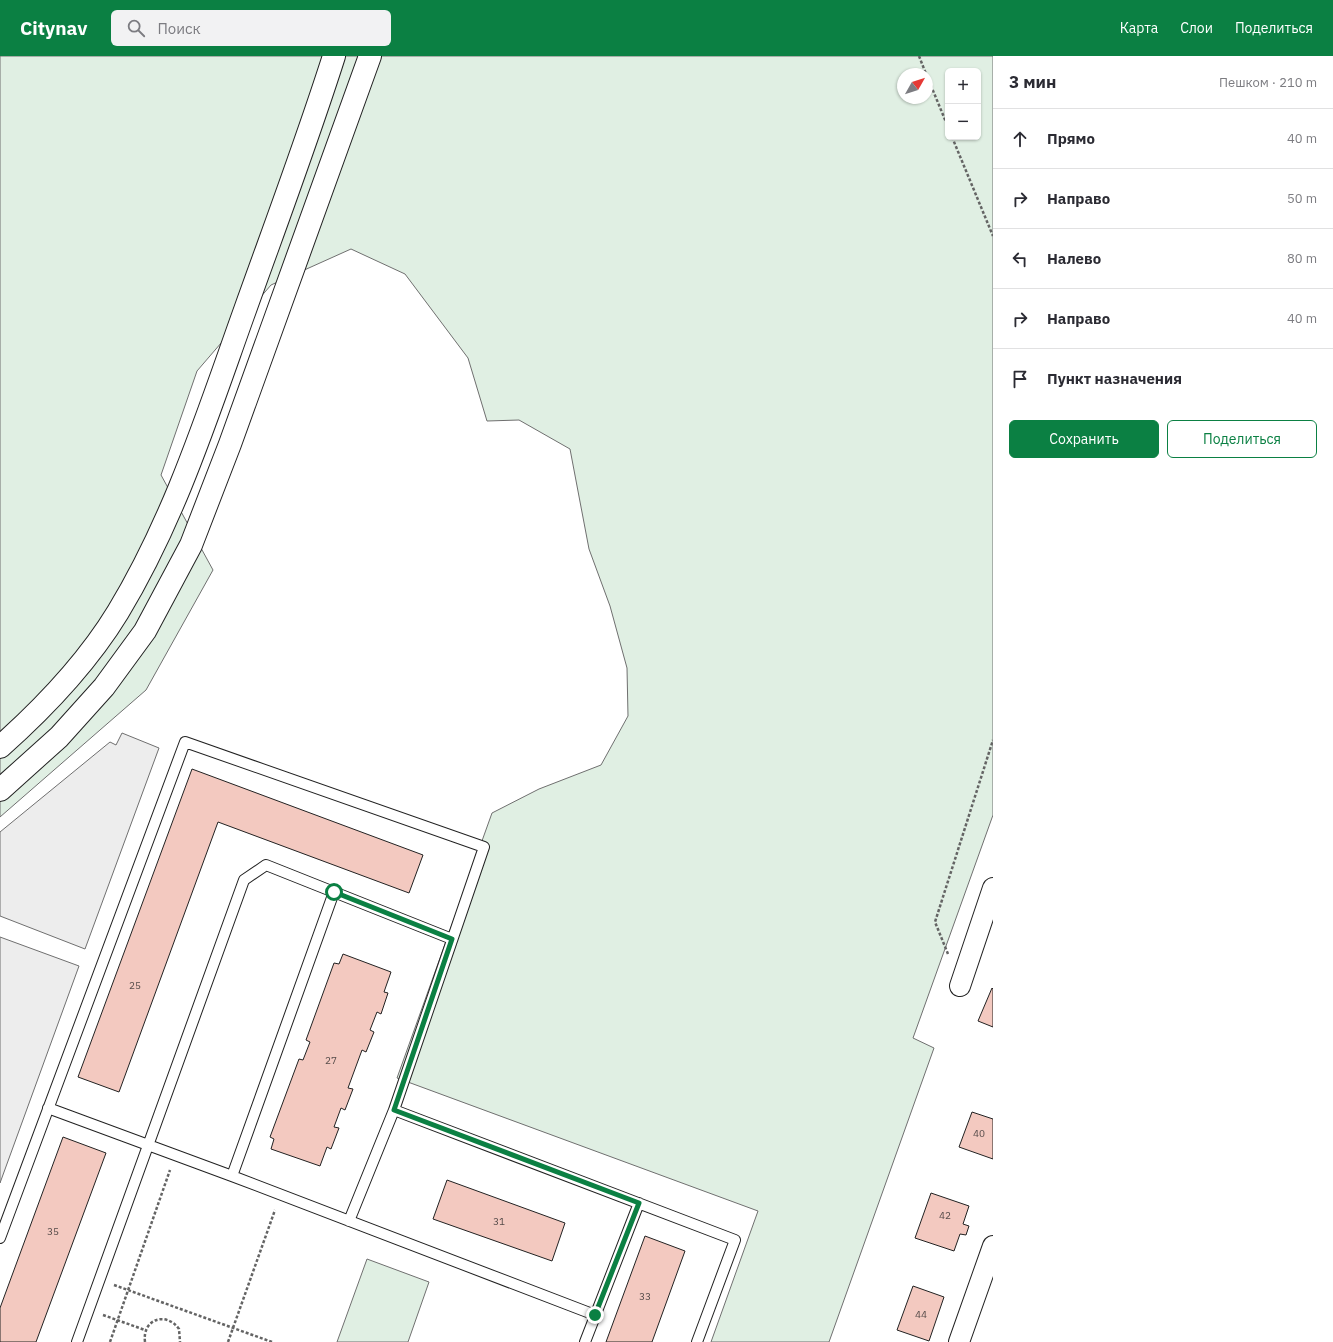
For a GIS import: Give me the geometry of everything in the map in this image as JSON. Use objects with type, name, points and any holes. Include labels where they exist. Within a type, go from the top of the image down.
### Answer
[{"type":"street","points":[[0,747],[37,714],[78,668],[117,614],[162,530],[202,430],[334,56]]},
{"type":"street","points":[[0,790],[59,737],[104,687],[145,631],[191,545],[230,444],[370,56]]},
{"type":"street","points":[[960,986],[993,888]]},
{"type":"street","points":[[959,1342],[993,1246]]},
{"type":"lane","points":[[0,1238],[185,742],[484,847],[394,1110],[349,1221]]},
{"type":"lane","points":[[77,1342],[244,880],[266,865],[452,939]]},
{"type":"lane","points":[[232,1176],[334,892]]},
{"type":"lane","points":[[48,1108],[149,1144],[595,1315]]},
{"type":"lane","points":[[394,1110],[735,1240],[696,1342]]},
{"type":"lane","points":[[585,1342],[639,1203]]},
{"type":"path","points":[[919,56],[924,68]]},
{"type":"path","points":[[933,90],[945,120]]},
{"type":"path","points":[[953,140],[993,236]]},
{"type":"path","points":[[960,986],[935,922],[993,740]]},
{"type":"path","points":[[110,1342],[175,1154]]},
{"type":"path","points":[[228,1342],[281,1195]]},
{"type":"path","points":[[100,1279],[272,1342]]},
{"type":"path","points":[[89,1310],[145,1330]]},
{"type":"path","points":[[145,1342],[145,1330],[153,1321],[165,1319],[171,1321],[179,1329],[181,1342]]},
{"type":"green space","points":[[0,56],[993,56],[993,815],[913,1038],[934,1048],[829,1342],[711,1342],[758,1211],[397,1078],[492,813],[539,789],[601,765],[628,716],[627,668],[610,606],[589,549],[570,449],[519,420],[487,421],[468,358],[405,274],[351,249],[271,285],[197,371],[161,475],[213,570],[146,690],[0,817]]},
{"type":"green space","points":[[367,1259],[429,1282],[408,1342],[337,1342]]},
{"type":"shaded area","points":[[122,733],[159,748],[85,949],[0,916],[0,832],[110,742],[116,745]]},
{"type":"shaded area","points":[[0,937],[79,966],[0,1183]]},
{"type":"building","points":[[192,769],[423,855],[409,893],[218,822],[119,1092],[78,1077]]},
{"type":"building","points":[[343,954],[391,972],[384,992],[388,993],[381,1014],[377,1012],[370,1030],[374,1032],[366,1052],[362,1050],[348,1088],[353,1089],[345,1110],[341,1108],[334,1127],[339,1128],[331,1149],[327,1147],[320,1166],[271,1149],[274,1139],[270,1137],[299,1059],[303,1060],[310,1042],[306,1040],[334,963],[339,964]]},
{"type":"building","points":[[992,988],[993,989],[993,1027],[978,1021]]},
{"type":"building","points":[[972,1112],[993,1119],[993,1159],[959,1147]]},
{"type":"building","points":[[63,1137],[106,1153],[36,1342],[0,1342],[0,1308]]},
{"type":"building","points":[[447,1180],[565,1223],[552,1261],[433,1219]]},
{"type":"building","points":[[931,1193],[969,1206],[963,1224],[969,1226],[966,1235],[960,1234],[954,1251],[915,1238]]},
{"type":"building","points":[[645,1236],[685,1251],[652,1342],[606,1342]]},
{"type":"building","points":[[913,1286],[944,1297],[929,1341],[897,1330]]},
{"type":"route","points":[[334,892],[452,939],[394,1110],[639,1203],[595,1315]]}]
